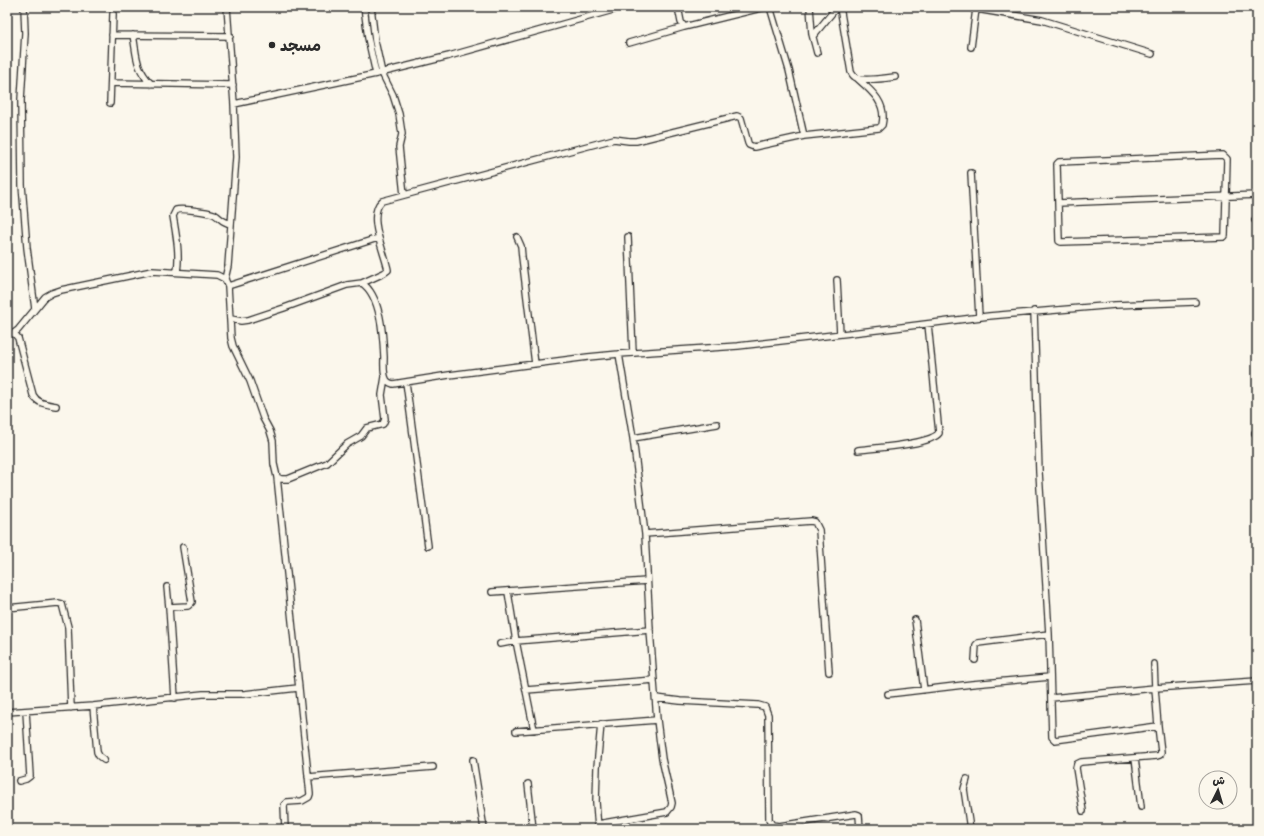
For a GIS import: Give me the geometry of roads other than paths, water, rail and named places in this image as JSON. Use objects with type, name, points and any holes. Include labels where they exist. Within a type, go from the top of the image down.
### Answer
[{"type":"street","points":[[24,7],[25,33],[21,100],[22,185],[35,309]]},
{"type":"street","points":[[227,7],[233,85],[236,157],[228,266],[225,279],[228,286],[231,318],[230,330],[233,346],[250,381],[273,441],[274,464],[277,477],[310,794],[308,799],[287,802],[284,805],[284,829]]},
{"type":"street","points":[[364,7],[368,38],[379,73],[391,91],[399,114],[402,134],[399,147],[404,195]]},
{"type":"street","points":[[371,7],[379,73]]},
{"type":"street","points":[[234,104],[379,73],[449,56],[620,8],[630,7]]},
{"type":"street","points":[[678,7],[681,22],[684,27]]},
{"type":"street","points":[[629,43],[684,27],[765,7]]},
{"type":"street","points":[[770,7],[789,70],[804,136]]},
{"type":"street","points":[[810,7],[813,36],[818,53]]},
{"type":"street","points":[[813,36],[837,7]]},
{"type":"street","points":[[231,318],[240,321],[248,320],[347,285],[362,283],[384,273],[388,270],[378,238],[376,216],[378,204],[404,195],[614,139],[629,141],[636,140],[737,116],[741,118],[747,140],[751,147],[804,136],[879,128],[882,125],[884,115],[880,101],[874,93],[854,77],[851,72],[840,7]]},
{"type":"street","points":[[964,7],[1042,20],[1152,54]]},
{"type":"street","points":[[970,47],[976,9]]},
{"type":"street","points":[[110,103],[113,14]]},
{"type":"street","points":[[112,35],[230,36]]},
{"type":"street","points":[[133,35],[138,65],[146,79],[151,84]]},
{"type":"street","points":[[858,79],[895,77]]},
{"type":"street","points":[[111,83],[233,85]]},
{"type":"street","points":[[1223,155],[1227,159],[1225,196],[1224,237],[1061,242],[1059,239],[1057,164],[1059,162],[1223,155]]},
{"type":"street","points":[[971,173],[979,317]]},
{"type":"street","points":[[1058,202],[1257,195]]},
{"type":"street","points":[[177,272],[178,255],[173,216],[176,210],[183,208],[213,214],[223,222],[231,224]]},
{"type":"street","points":[[517,237],[522,257],[535,364]]},
{"type":"street","points":[[628,237],[633,353]]},
{"type":"street","points":[[228,286],[378,238]]},
{"type":"street","points":[[7,335],[14,333],[45,297],[61,290],[152,271],[217,275],[225,279]]},
{"type":"street","points":[[837,280],[840,334]]},
{"type":"street","points":[[277,477],[288,479],[327,463],[347,444],[361,436],[367,428],[383,424],[385,419],[382,395],[385,377],[383,337],[371,294],[367,287],[362,283]]},
{"type":"street","points":[[385,377],[390,383],[393,384],[448,375],[619,354],[738,346],[1034,311],[1115,305],[1196,302]]},
{"type":"street","points":[[1034,311],[1039,472],[1053,739],[1055,740],[1158,726]]},
{"type":"street","points":[[858,450],[916,443],[933,438],[939,433],[928,324]]},
{"type":"street","points":[[14,333],[18,338],[35,399],[42,403],[56,406]]},
{"type":"street","points":[[601,724],[596,767],[598,826],[662,814],[670,810],[672,803],[662,759],[657,720],[645,534],[633,438],[619,354]]},
{"type":"street","points":[[406,382],[428,546]]},
{"type":"street","points":[[633,438],[717,424]]},
{"type":"street","points":[[645,534],[811,521],[815,522],[819,530],[829,672]]},
{"type":"street","points":[[169,607],[188,606],[192,602],[183,547]]},
{"type":"street","points":[[492,592],[647,581]]},
{"type":"street","points":[[166,587],[169,607],[175,698]]},
{"type":"street","points":[[508,592],[516,641],[534,730]]},
{"type":"street","points":[[7,608],[58,602],[62,604],[68,627],[71,708]]},
{"type":"street","points":[[915,620],[924,690]]},
{"type":"street","points":[[500,644],[516,641],[650,630]]},
{"type":"street","points":[[975,660],[976,645],[978,642],[1048,634]]},
{"type":"street","points":[[1083,811],[1076,768],[1077,764],[1081,762],[1160,755],[1154,664]]},
{"type":"street","points":[[888,694],[1050,677]]},
{"type":"street","points":[[526,690],[654,680]]},
{"type":"street","points":[[1051,698],[1155,688],[1257,681]]},
{"type":"street","points":[[7,712],[93,706],[214,693],[244,694],[298,688]]},
{"type":"street","points":[[656,698],[680,701],[758,704],[765,707],[768,714],[769,820],[772,825],[779,826],[856,814],[859,815],[860,829]]},
{"type":"street","points":[[93,706],[97,752],[104,760]]},
{"type":"street","points":[[20,781],[30,776],[26,711]]},
{"type":"street","points":[[516,731],[657,720]]},
{"type":"street","points":[[1135,758],[1141,807]]},
{"type":"street","points":[[473,760],[484,829]]},
{"type":"street","points":[[308,778],[433,767]]},
{"type":"street","points":[[967,778],[964,789],[970,829]]},
{"type":"street","points":[[528,784],[534,829]]},
{"type":"place","name":"مسجد","points":[[272,45]]}]
